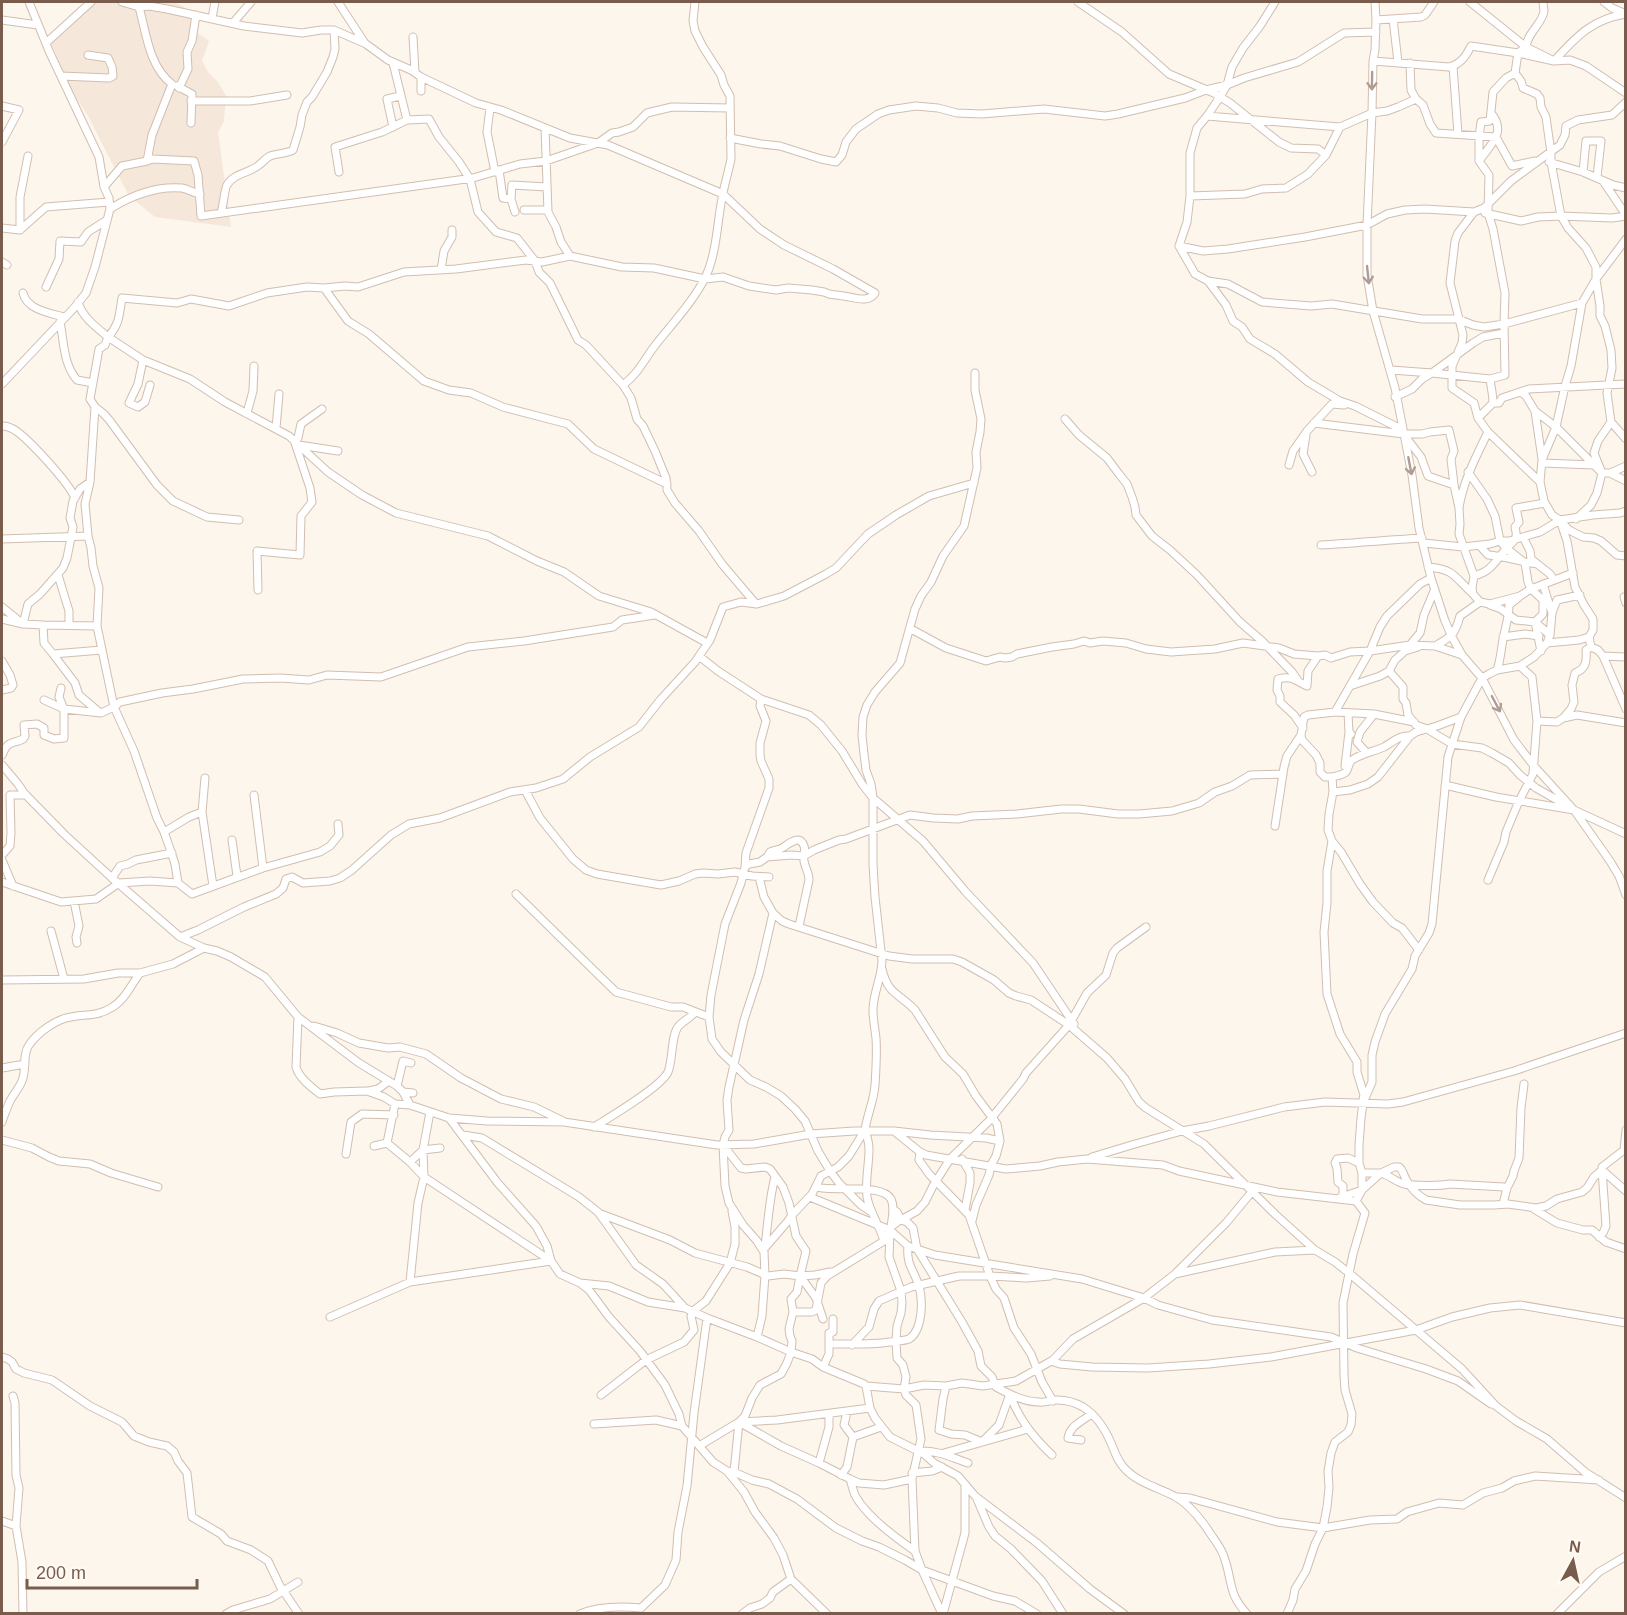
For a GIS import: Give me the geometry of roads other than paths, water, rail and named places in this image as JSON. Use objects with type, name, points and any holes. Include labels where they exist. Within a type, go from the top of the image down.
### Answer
[{"type":"street","points":[[2,384],[86,293],[110,206],[99,157],[29,2]]},
{"type":"street","points":[[46,43],[91,2]]},
{"type":"street","points":[[122,2],[158,7],[244,26],[302,33],[334,30],[365,43]]},
{"type":"street","points":[[212,18],[215,2]]},
{"type":"street","points":[[233,23],[251,2]]},
{"type":"street","points":[[239,520],[207,517],[173,501],[157,486],[104,414],[95,407],[90,399],[99,349],[105,345],[108,337],[116,329],[122,298],[177,303],[191,299],[229,306],[267,293],[307,287],[358,287],[404,272],[526,260],[542,262],[570,256],[621,267],[654,268],[705,279],[723,277],[749,286],[776,290],[788,288],[812,290],[863,299],[871,298],[875,293],[833,268],[784,245],[760,229],[723,194],[608,145],[570,138],[501,110],[476,103],[393,63],[365,43],[338,2]]},
{"type":"street","points":[[622,385],[635,376],[655,345],[678,319],[705,279],[710,266],[731,159],[730,96],[721,75],[695,31],[693,21],[695,2]]},
{"type":"street","points":[[1078,2],[1122,32],[1169,74],[1220,97],[1279,142],[1291,148],[1318,149],[1326,155]]},
{"type":"street","points":[[1275,2],[1243,48],[1232,67],[1227,85],[1197,128],[1191,145],[1187,222],[1179,246],[1195,273],[1208,280],[1228,284],[1262,302],[1311,306],[1332,304],[1422,319],[1458,319],[1484,327],[1504,324],[1582,303]]},
{"type":"street","points":[[1375,2],[1376,32],[1366,225],[1367,275],[1373,311],[1391,370],[1431,578],[1452,637],[1462,655],[1482,678],[1514,740],[1574,810],[1619,876],[1626,895]]},
{"type":"street","points":[[1376,20],[1421,17],[1434,2]]},
{"type":"street","points":[[1470,2],[1526,47],[1554,61]]},
{"type":"street","points":[[1543,2],[1544,12],[1527,40],[1526,47],[1518,53],[1515,74],[1523,88],[1537,94],[1540,98],[1546,117],[1561,216],[1568,228],[1586,248],[1596,267],[1600,316],[1611,350],[1612,368],[1607,393],[1611,422],[1626,439]]},
{"type":"street","points":[[1604,2],[1626,14]]},
{"type":"street","points":[[141,4],[154,60],[162,74],[176,86],[192,94],[191,123]]},
{"type":"street","points":[[1554,61],[1595,23],[1612,16],[1626,14]]},
{"type":"street","points":[[147,161],[152,135],[176,86],[188,69],[187,51],[192,41],[196,15]]},
{"type":"street","points":[[1393,19],[1398,62]]},
{"type":"street","points":[[2,20],[39,25]]},
{"type":"street","points":[[221,213],[226,185],[232,178],[258,166],[272,155],[293,150],[307,102],[327,72],[333,57],[334,30]]},
{"type":"street","points":[[730,138],[780,146],[836,162],[842,155],[846,142],[856,129],[883,112],[908,106],[982,114],[1044,109],[1105,116],[1131,112],[1156,104],[1176,101],[1298,62],[1344,33],[1376,32]]},
{"type":"street","points":[[413,37],[421,91]]},
{"type":"street","points":[[1373,61],[1453,66],[1464,59],[1472,46],[1554,61],[1570,60],[1586,66],[1626,93]]},
{"type":"street","points":[[61,76],[109,78],[113,76],[108,58],[88,56]]},
{"type":"street","points":[[393,63],[407,120]]},
{"type":"street","points":[[1410,63],[1411,90],[1423,105],[1436,133],[1496,137]]},
{"type":"street","points":[[1453,66],[1458,134]]},
{"type":"street","points":[[1391,370],[1490,379],[1505,375],[1505,293],[1488,213],[1489,175],[1479,161],[1479,137],[1481,122],[1490,121],[1492,92],[1506,78],[1515,74]]},
{"type":"street","points":[[191,101],[250,101],[286,95]]},
{"type":"street","points":[[393,128],[387,99],[400,96]]},
{"type":"street","points":[[1207,116],[1340,127],[1372,113],[1387,111],[1416,99]]},
{"type":"street","points":[[1612,115],[1626,102]]},
{"type":"street","points":[[2,106],[20,110],[2,142]]},
{"type":"street","points":[[104,187],[122,166],[152,159],[194,161],[198,175],[201,216],[470,179],[520,164],[546,161],[598,143],[612,133],[633,127],[647,113],[672,107],[730,108]]},
{"type":"street","points":[[490,108],[487,132],[503,198],[511,199]]},
{"type":"street","points":[[1479,161],[1496,137],[1499,128],[1497,120],[1491,113]]},
{"type":"street","points":[[1540,482],[1488,432],[1478,418],[1474,403],[1452,388],[1452,366],[1458,355],[1463,335],[1450,283],[1455,241],[1458,233],[1474,212],[1484,208],[1511,181],[1560,145],[1566,126],[1578,120],[1626,114]]},
{"type":"street","points":[[339,171],[335,147],[393,128],[407,120],[429,119],[470,179],[478,212],[496,232],[517,238],[535,261],[539,272],[550,283],[578,340],[586,345],[631,398],[637,419],[643,426],[655,452],[675,503],[756,604]]},
{"type":"street","points":[[1190,196],[1245,194],[1262,189],[1286,188],[1308,174],[1326,155],[1340,127]]},
{"type":"street","points":[[545,128],[548,210],[561,242],[570,256]]},
{"type":"street","points":[[1496,137],[1512,166],[1538,161],[1551,162],[1626,188]]},
{"type":"street","points":[[1179,246],[1203,251],[1305,237],[1366,225],[1387,213],[1405,210],[1488,213],[1521,220],[1561,216],[1612,218],[1626,216],[1600,179],[1601,141],[1586,141],[1584,172]]},
{"type":"street","points":[[20,230],[20,197],[28,156]]},
{"type":"street","points":[[515,212],[511,199],[512,185],[531,188],[547,187]]},
{"type":"street","points":[[2,228],[20,230],[46,207],[110,206],[141,192],[155,189],[180,188],[200,194]]},
{"type":"street","points":[[524,210],[548,210]]},
{"type":"street","points":[[46,287],[59,260],[60,241],[81,242],[88,232],[107,220]]},
{"type":"street","points":[[441,270],[444,252],[452,237],[452,230]]},
{"type":"street","points":[[1542,462],[1556,427],[1571,366],[1582,303],[1596,279],[1626,239]]},
{"type":"street","points":[[1208,280],[1226,305],[1233,321],[1242,327],[1250,339],[1275,354],[1308,382],[1340,401],[1403,432],[1421,457],[1428,476],[1454,485]]},
{"type":"street","points":[[324,288],[348,321],[369,334],[424,381],[449,390],[471,393],[503,407],[568,424],[594,449],[667,484]]},
{"type":"street","points":[[23,293],[29,304],[62,319]]},
{"type":"street","points":[[78,302],[80,310],[87,319],[108,337],[143,360],[190,379],[225,402],[276,428],[296,442],[328,472],[362,495],[396,513],[488,536],[564,572],[599,596],[656,614],[707,644]]},
{"type":"street","points":[[62,319],[64,352],[70,372],[77,380],[93,383]]},
{"type":"street","points":[[1395,397],[1412,389],[1422,379],[1473,343],[1484,337],[1504,333]]},
{"type":"street","points":[[143,360],[138,384],[129,404],[138,407],[145,402],[150,385]]},
{"type":"street","points":[[247,413],[253,391],[254,366]]},
{"type":"street","points":[[972,1221],[1000,1141],[997,1124],[963,1074],[945,1057],[915,1010],[887,986],[882,969],[874,897],[873,798],[866,770],[862,735],[863,717],[867,705],[900,663],[915,609],[943,556],[964,526],[974,483],[981,419],[975,390],[975,373]]},
{"type":"street","points":[[1490,379],[1493,403]]},
{"type":"street","points":[[1478,418],[1493,403],[1499,403],[1502,398],[1529,389],[1626,384]]},
{"type":"street","points":[[1521,392],[1535,411],[1556,427],[1594,465],[1626,481]]},
{"type":"street","points":[[276,428],[279,394]]},
{"type":"street","points":[[1289,465],[1293,451],[1307,431],[1332,404],[1354,406]]},
{"type":"street","points":[[95,407],[90,482],[85,504],[88,536],[99,588],[97,626],[114,707],[134,751],[157,818],[172,853],[178,883]]},
{"type":"street","points":[[258,590],[256,551],[300,555],[301,516],[312,502],[296,442],[301,424],[322,409]]},
{"type":"street","points":[[1535,411],[1542,462],[1540,482],[1545,503],[1552,515],[1575,534],[1601,541],[1617,555],[1626,556]]},
{"type":"street","points":[[1065,419],[1079,435],[1107,458],[1119,474],[1132,497],[1136,515],[1152,536],[1197,575],[1297,680]]},
{"type":"street","points":[[1606,473],[1594,453],[1598,441],[1611,422]]},
{"type":"street","points":[[1314,423],[1422,434],[1449,430],[1454,451],[1451,459],[1461,524],[1459,534],[1474,576],[1473,594]]},
{"type":"street","points":[[2,426],[9,427],[31,444],[75,498]]},
{"type":"street","points":[[1307,431],[1303,454],[1312,472]]},
{"type":"street","points":[[1459,508],[1468,472],[1488,432]]},
{"type":"street","points":[[296,442],[338,451]]},
{"type":"street","points":[[1542,462],[1594,465]]},
{"type":"street","points":[[1576,519],[1591,505],[1606,473],[1626,466]]},
{"type":"street","points":[[1468,472],[1480,487],[1495,516],[1500,541],[1524,563],[1531,589],[1543,600],[1543,614],[1535,622]]},
{"type":"street","points":[[23,624],[28,604],[58,575],[67,558],[73,527],[70,518],[73,501],[80,489],[90,482]]},
{"type":"street","points":[[180,937],[276,894],[283,888],[286,879],[292,877],[303,883],[312,883],[340,878],[391,835],[408,825],[440,818],[510,792],[536,788],[562,779],[639,727],[699,656],[707,644],[723,607],[741,602],[756,604],[784,596],[836,568],[868,534],[885,521],[928,496],[974,483]]},
{"type":"street","points":[[1545,503],[1516,508],[1519,522],[1515,526],[1517,535],[1530,551],[1531,559],[1554,580]]},
{"type":"street","points":[[1321,545],[1371,541],[1423,541],[1463,547],[1480,546],[1500,541],[1509,542],[1540,532],[1560,520],[1626,511]]},
{"type":"street","points":[[1560,520],[1568,541],[1575,587],[1593,620],[1593,630],[1589,637],[1591,647]]},
{"type":"street","points":[[2,539],[88,536]]},
{"type":"street","points":[[1474,576],[1493,567],[1506,548],[1519,538]]},
{"type":"street","points":[[1480,546],[1488,555],[1537,564]]},
{"type":"street","points":[[1428,567],[1440,567],[1453,574],[1480,602],[1501,609],[1516,620],[1535,622],[1548,639]]},
{"type":"street","points":[[1497,670],[1502,656],[1509,605],[1531,589],[1573,573]]},
{"type":"street","points":[[58,575],[69,611],[69,625]]},
{"type":"street","points":[[1335,712],[1371,651],[1387,616],[1420,584],[1431,578]]},
{"type":"street","points":[[1543,584],[1552,613]]},
{"type":"street","points":[[1410,645],[1420,633],[1434,588]]},
{"type":"street","points":[[1363,1103],[1372,1082],[1372,1055],[1377,1032],[1412,969],[1415,956],[1432,924],[1448,757],[1461,717],[1482,678],[1497,670],[1520,666],[1541,651],[1548,639],[1552,613],[1557,600],[1580,595]]},
{"type":"street","points":[[1490,604],[1520,596]]},
{"type":"street","points":[[1626,597],[1624,601],[1626,603]]},
{"type":"street","points":[[1435,646],[1452,637],[1460,616],[1480,602]]},
{"type":"street","points":[[2,607],[23,624]]},
{"type":"street","points":[[44,700],[64,710],[101,713],[120,702],[243,679],[309,680],[327,675],[381,677],[468,647],[613,627],[622,620],[656,614]]},
{"type":"street","points":[[2,619],[23,624],[97,626]]},
{"type":"street","points":[[1535,622],[1541,651]]},
{"type":"street","points":[[43,625],[44,643],[75,683],[79,695],[101,713]]},
{"type":"street","points":[[911,629],[946,648],[987,662],[1000,657],[1012,657],[1084,641],[1126,643],[1146,649],[1171,652],[1215,649],[1243,643],[1279,648],[1294,654],[1318,656],[1325,654],[1331,658],[1359,650],[1371,651],[1410,645],[1435,646],[1462,655]]},
{"type":"street","points":[[1503,637],[1525,634],[1548,639],[1580,640],[1589,637]]},
{"type":"street","points":[[1350,686],[1389,671],[1395,660],[1406,651],[1419,646]]},
{"type":"street","points":[[1591,647],[1603,656],[1626,709]]},
{"type":"street","points":[[1537,721],[1557,722],[1571,709],[1574,702],[1572,685],[1575,673],[1582,671],[1587,659],[1586,650],[1591,647]]},
{"type":"street","points":[[53,654],[102,650]]},
{"type":"street","points":[[699,656],[762,699],[809,715],[821,725],[842,751],[873,798],[923,841],[965,891],[1033,963],[1070,1023],[1120,1072],[1139,1102],[1196,1138],[1212,1151],[1315,1250],[1349,1272],[1462,1368],[1496,1406]]},
{"type":"street","points":[[1302,732],[1294,715],[1280,702],[1277,690],[1278,679],[1290,678],[1307,686],[1308,671],[1318,656]]},
{"type":"street","points":[[1603,656],[1626,657]]},
{"type":"street","points":[[2,661],[13,685],[11,688],[2,690]]},
{"type":"street","points":[[1488,880],[1534,766],[1537,721],[1532,677],[1520,666]]},
{"type":"street","points":[[1389,671],[1403,687],[1403,699],[1408,715],[1420,728],[1427,729],[1452,744],[1482,748],[1492,753],[1509,763],[1536,788],[1574,810],[1626,834]]},
{"type":"street","points":[[2,755],[11,742],[23,739],[24,724],[37,724],[44,728],[44,735],[54,739],[64,738],[64,710],[59,697],[61,688]]},
{"type":"street","points":[[762,699],[760,706],[766,721],[760,743],[760,754],[769,779],[769,788],[746,853],[741,883],[725,924],[711,995],[712,1039],[750,1080],[781,1096],[805,1121],[830,1171],[845,1189],[870,1211]]},
{"type":"street","points":[[1414,722],[1374,714],[1335,712],[1308,715],[1304,717],[1302,740],[1316,755],[1320,763],[1320,772],[1325,777],[1332,777],[1343,774],[1352,760],[1366,752],[1385,746],[1398,738],[1410,736],[1461,717]]},
{"type":"street","points":[[1343,774],[1349,732],[1348,713]]},
{"type":"street","points":[[1357,742],[1360,732],[1374,714]]},
{"type":"street","points":[[1563,718],[1577,715],[1626,723]]},
{"type":"street","points":[[1275,826],[1287,756],[1302,732]]},
{"type":"street","points":[[1349,732],[1366,752]]},
{"type":"street","points":[[1333,792],[1350,790],[1368,784],[1378,777],[1410,736]]},
{"type":"street","points":[[2,765],[26,795],[64,834],[180,937],[231,957],[265,976],[298,1017],[359,1063],[397,1086],[410,1105]]},
{"type":"street","points":[[767,857],[804,856],[813,850],[910,815],[957,819],[1061,809],[1118,814],[1172,811],[1199,803],[1215,792],[1232,786],[1250,775],[1283,774]]},
{"type":"street","points":[[1332,777],[1333,792],[1328,830],[1332,841],[1373,902],[1393,923],[1402,928],[1419,950]]},
{"type":"street","points":[[205,778],[202,812],[213,886]]},
{"type":"street","points":[[1445,785],[1518,801],[1574,810]]},
{"type":"street","points":[[525,790],[540,818],[573,859],[586,870],[597,874],[661,885],[695,874],[743,870],[749,864],[760,862],[771,852],[782,848],[790,841],[797,840],[803,843],[805,848],[804,864],[809,873],[799,927]]},
{"type":"street","points":[[13,886],[2,857],[10,846],[10,795],[26,795]]},
{"type":"street","points":[[254,795],[263,868]]},
{"type":"street","points":[[164,832],[202,812]]},
{"type":"street","points":[[2,882],[61,902],[96,899],[119,883],[150,881],[178,883],[192,894],[237,876],[320,852],[330,846],[339,835],[338,824]]},
{"type":"street","points":[[232,840],[237,876]]},
{"type":"street","points":[[1332,841],[1327,871],[1324,932],[1326,984],[1340,1034],[1357,1062],[1357,1072],[1364,1095],[1359,1163],[1362,1173],[1362,1190]]},
{"type":"street","points":[[112,878],[120,866],[136,860],[172,853]]},
{"type":"street","points":[[743,870],[759,877],[770,877]]},
{"type":"street","points":[[759,877],[764,897],[773,914],[782,921],[889,956],[912,959],[952,959],[962,962],[994,980],[1009,993],[1031,1000],[1070,1023]]},
{"type":"street","points":[[516,894],[616,992],[671,1007],[683,1007],[710,1017]]},
{"type":"street","points":[[75,901],[79,926],[77,943]]},
{"type":"street","points":[[601,1395],[646,1360],[684,1342],[694,1330],[691,1316],[693,1311],[706,1301],[730,1263],[735,1244],[735,1227],[725,1186],[723,1145],[729,1130],[727,1100],[744,1020],[759,974],[773,914]]},
{"type":"street","points":[[793,1312],[816,1310],[821,1283],[827,1276],[884,1242],[891,1229],[917,1211],[925,1202],[950,1159],[992,1117],[1026,1073],[1070,1023],[1087,993],[1107,975],[1113,953],[1117,948],[1146,927]]},
{"type":"street","points":[[51,931],[64,980]]},
{"type":"street","points":[[2,980],[84,979],[118,973],[140,973],[173,964],[204,948]]},
{"type":"street","points":[[882,969],[873,1011],[876,1038],[875,1085],[866,1130],[869,1149],[866,1190],[870,1211],[884,1242]]},
{"type":"street","points":[[2,1121],[22,1080],[29,1046],[40,1034],[62,1019],[93,1015],[111,1008],[123,999],[140,973]]},
{"type":"street","points":[[594,1127],[641,1097],[667,1074],[678,1027],[696,1012]]},
{"type":"street","points":[[298,1017],[296,1067],[298,1073],[320,1094],[378,1089],[389,1081]]},
{"type":"street","points":[[308,1024],[359,1043],[388,1048],[400,1047],[426,1054],[461,1078],[501,1099],[534,1107],[564,1122]]},
{"type":"street","points":[[1087,1159],[1135,1143],[1284,1107],[1325,1102],[1388,1104],[1403,1102],[1514,1071],[1626,1033]]},
{"type":"street","points":[[397,1086],[403,1061],[411,1063]]},
{"type":"street","points":[[2,1068],[25,1064]]},
{"type":"street","points":[[1503,1204],[1520,1158],[1524,1084]]},
{"type":"street","points":[[367,1091],[396,1104],[410,1105],[449,1118],[564,1122],[723,1145],[754,1144],[811,1134],[866,1130],[1000,1141]]},
{"type":"street","points":[[403,1092],[412,1093]]},
{"type":"street","points":[[387,1143],[396,1104]]},
{"type":"street","points":[[410,1282],[418,1203],[424,1177],[423,1149],[430,1112]]},
{"type":"street","points":[[346,1154],[351,1122],[362,1114],[394,1115]]},
{"type":"street","points":[[449,1118],[497,1182],[536,1226],[547,1246],[551,1261],[560,1274],[589,1290],[646,1360],[665,1385],[679,1414],[682,1426],[713,1462],[731,1472],[769,1484],[797,1499],[836,1528],[922,1570],[993,1596],[1015,1601],[1037,1614]]},
{"type":"street","points":[[764,1248],[810,1197],[821,1176],[838,1167],[849,1156],[866,1130]]},
{"type":"street","points":[[1362,1173],[1381,1173],[1399,1167],[1403,1170],[1405,1179],[1426,1200],[1460,1205],[1503,1204],[1536,1208],[1582,1192],[1587,1188],[1602,1167],[1624,1150],[1626,1130]]},
{"type":"street","points":[[894,1131],[920,1152],[935,1157],[1006,1169],[1087,1159],[1163,1165],[1179,1171],[1252,1188],[1300,1195],[1341,1197],[1356,1201],[1365,1212],[1343,1303],[1345,1390],[1352,1414],[1348,1432],[1335,1442],[1331,1453],[1323,1528],[1306,1571],[1295,1589],[1287,1614]]},
{"type":"street","points":[[463,1135],[482,1138],[613,1220],[670,1240],[695,1253],[747,1267],[768,1276],[784,1274],[800,1276],[834,1272]]},
{"type":"street","points":[[2,1140],[32,1148],[59,1161],[90,1164],[158,1187]]},
{"type":"street","points":[[965,1210],[970,1173],[962,1160],[962,1153],[969,1140]]},
{"type":"street","points":[[374,1146],[387,1143]]},
{"type":"street","points":[[387,1143],[424,1177],[551,1261]]},
{"type":"street","points":[[699,1446],[739,1422],[745,1416],[760,1385],[781,1374],[791,1352],[792,1341],[789,1329],[793,1312],[791,1299],[797,1292],[806,1251],[796,1236],[783,1187],[770,1169],[765,1167],[741,1168],[723,1145]]},
{"type":"street","points":[[410,1162],[423,1149],[440,1148]]},
{"type":"street","points":[[920,1152],[919,1160],[922,1165],[965,1210],[972,1221],[996,1289],[1004,1298],[1014,1328],[1024,1341],[1053,1401]]},
{"type":"street","points":[[1341,1197],[1343,1186],[1338,1182],[1335,1163],[1337,1159],[1348,1158],[1359,1163]]},
{"type":"street","points":[[1602,1170],[1626,1191]]},
{"type":"street","points":[[1599,1237],[1606,1226],[1602,1170]]},
{"type":"street","points":[[1381,1173],[1402,1184],[1410,1185],[1443,1186],[1449,1184],[1507,1188]]},
{"type":"street","points":[[1356,1201],[1362,1190],[1381,1173]]},
{"type":"street","points":[[757,1337],[762,1316],[764,1248],[775,1177]]},
{"type":"street","points":[[816,1187],[884,1193],[892,1202],[888,1251],[901,1291],[901,1313],[896,1341],[897,1358],[903,1365],[906,1395],[916,1405],[921,1439],[912,1476],[915,1551],[942,1614]]},
{"type":"street","points":[[580,1284],[609,1286],[648,1302],[685,1308],[812,1359],[866,1386],[904,1389],[924,1385],[946,1386],[962,1383],[983,1386],[1016,1382],[1051,1361],[1073,1339],[1144,1298],[1175,1274],[1226,1223],[1252,1188]]},
{"type":"street","points":[[1341,1197],[1362,1190]]},
{"type":"street","points":[[810,1197],[891,1229],[908,1246],[935,1255],[1082,1280],[1212,1320],[1331,1338],[1426,1369],[1458,1382],[1496,1406],[1547,1439],[1573,1463],[1626,1498]]},
{"type":"street","points":[[1531,1207],[1557,1223],[1592,1230],[1606,1242],[1626,1249]]},
{"type":"street","points":[[731,1208],[764,1248]]},
{"type":"street","points":[[893,1209],[901,1220],[913,1228],[917,1249],[962,1322],[978,1351],[981,1366],[992,1377],[996,1388],[1020,1398],[1038,1402],[1067,1401],[1084,1407],[1096,1418],[1107,1434],[1117,1459],[1127,1472],[1177,1497],[1277,1521],[1323,1528],[1370,1520],[1397,1519],[1415,1509],[1439,1503],[1463,1505],[1483,1493],[1535,1476],[1599,1480]]},
{"type":"street","points":[[598,1212],[636,1265],[663,1284],[685,1308]]},
{"type":"street","points":[[830,1344],[874,1345],[910,1338],[917,1327],[922,1306],[919,1285],[908,1261],[908,1246]]},
{"type":"street","points":[[1175,1274],[1275,1252],[1315,1250]]},
{"type":"street","points":[[330,1317],[410,1282],[551,1261]]},
{"type":"street","points":[[852,1345],[869,1327],[879,1301],[901,1291],[959,1276],[990,1275],[1027,1278],[1055,1275]]},
{"type":"street","points":[[800,1276],[813,1292],[823,1319]]},
{"type":"street","points":[[1051,1361],[1060,1364],[1109,1368],[1209,1364],[1281,1356],[1416,1330],[1474,1311],[1520,1305],[1626,1323]]},
{"type":"street","points":[[580,1614],[609,1606],[630,1610],[641,1608],[665,1585],[676,1560],[678,1532],[687,1486],[706,1318]]},
{"type":"street","points":[[824,1367],[829,1354],[829,1333],[833,1332],[833,1319]]},
{"type":"street","points":[[2,1357],[8,1359],[24,1373],[52,1380],[90,1406],[122,1422],[134,1436],[166,1446],[174,1452],[187,1473],[192,1517],[221,1534],[227,1541],[251,1550],[268,1561],[283,1591],[299,1614]]},
{"type":"street","points":[[866,1386],[870,1408],[890,1437],[958,1476],[975,1496],[1124,1614]]},
{"type":"street","points":[[946,1386],[939,1430],[964,1435],[982,1442]]},
{"type":"street","points":[[1010,1394],[1018,1415],[1037,1441],[1052,1455]]},
{"type":"street","points":[[982,1442],[999,1425],[1010,1394]]},
{"type":"street","points":[[13,1396],[16,1412],[16,1475],[19,1488],[16,1526],[22,1562],[23,1614]]},
{"type":"street","points":[[739,1422],[777,1420],[870,1408]]},
{"type":"street","points":[[846,1412],[844,1425],[853,1437]]},
{"type":"street","points":[[819,1463],[829,1427],[829,1414]]},
{"type":"street","points":[[1065,1442],[1066,1431],[1091,1414]]},
{"type":"street","points":[[594,1424],[656,1420],[682,1426]]},
{"type":"street","points":[[739,1422],[781,1446],[859,1483],[884,1485],[942,1467]]},
{"type":"street","points":[[739,1422],[731,1472],[774,1538],[791,1579],[827,1614]]},
{"type":"street","points":[[1072,1425],[1068,1438],[1081,1440]]},
{"type":"street","points":[[853,1437],[881,1426]]},
{"type":"street","points":[[944,1454],[1028,1429]]},
{"type":"street","points":[[841,1475],[847,1467],[853,1437]]},
{"type":"street","points":[[918,1451],[944,1454],[968,1463]]},
{"type":"street","points":[[850,1479],[856,1497],[869,1513],[890,1533],[915,1551]]},
{"type":"street","points":[[942,1614],[965,1533],[965,1486]]},
{"type":"street","points":[[975,1496],[995,1536],[1042,1581],[1063,1614]]},
{"type":"street","points":[[1177,1497],[1197,1516],[1220,1549],[1233,1594],[1247,1614]]},
{"type":"street","points":[[2,1521],[16,1526]]},
{"type":"street","points":[[1557,1614],[1599,1572],[1626,1556]]},
{"type":"street","points":[[742,1614],[762,1604],[770,1598],[773,1592],[791,1579]]},
{"type":"street","points":[[226,1614],[232,1610],[270,1599],[298,1582]]}]
